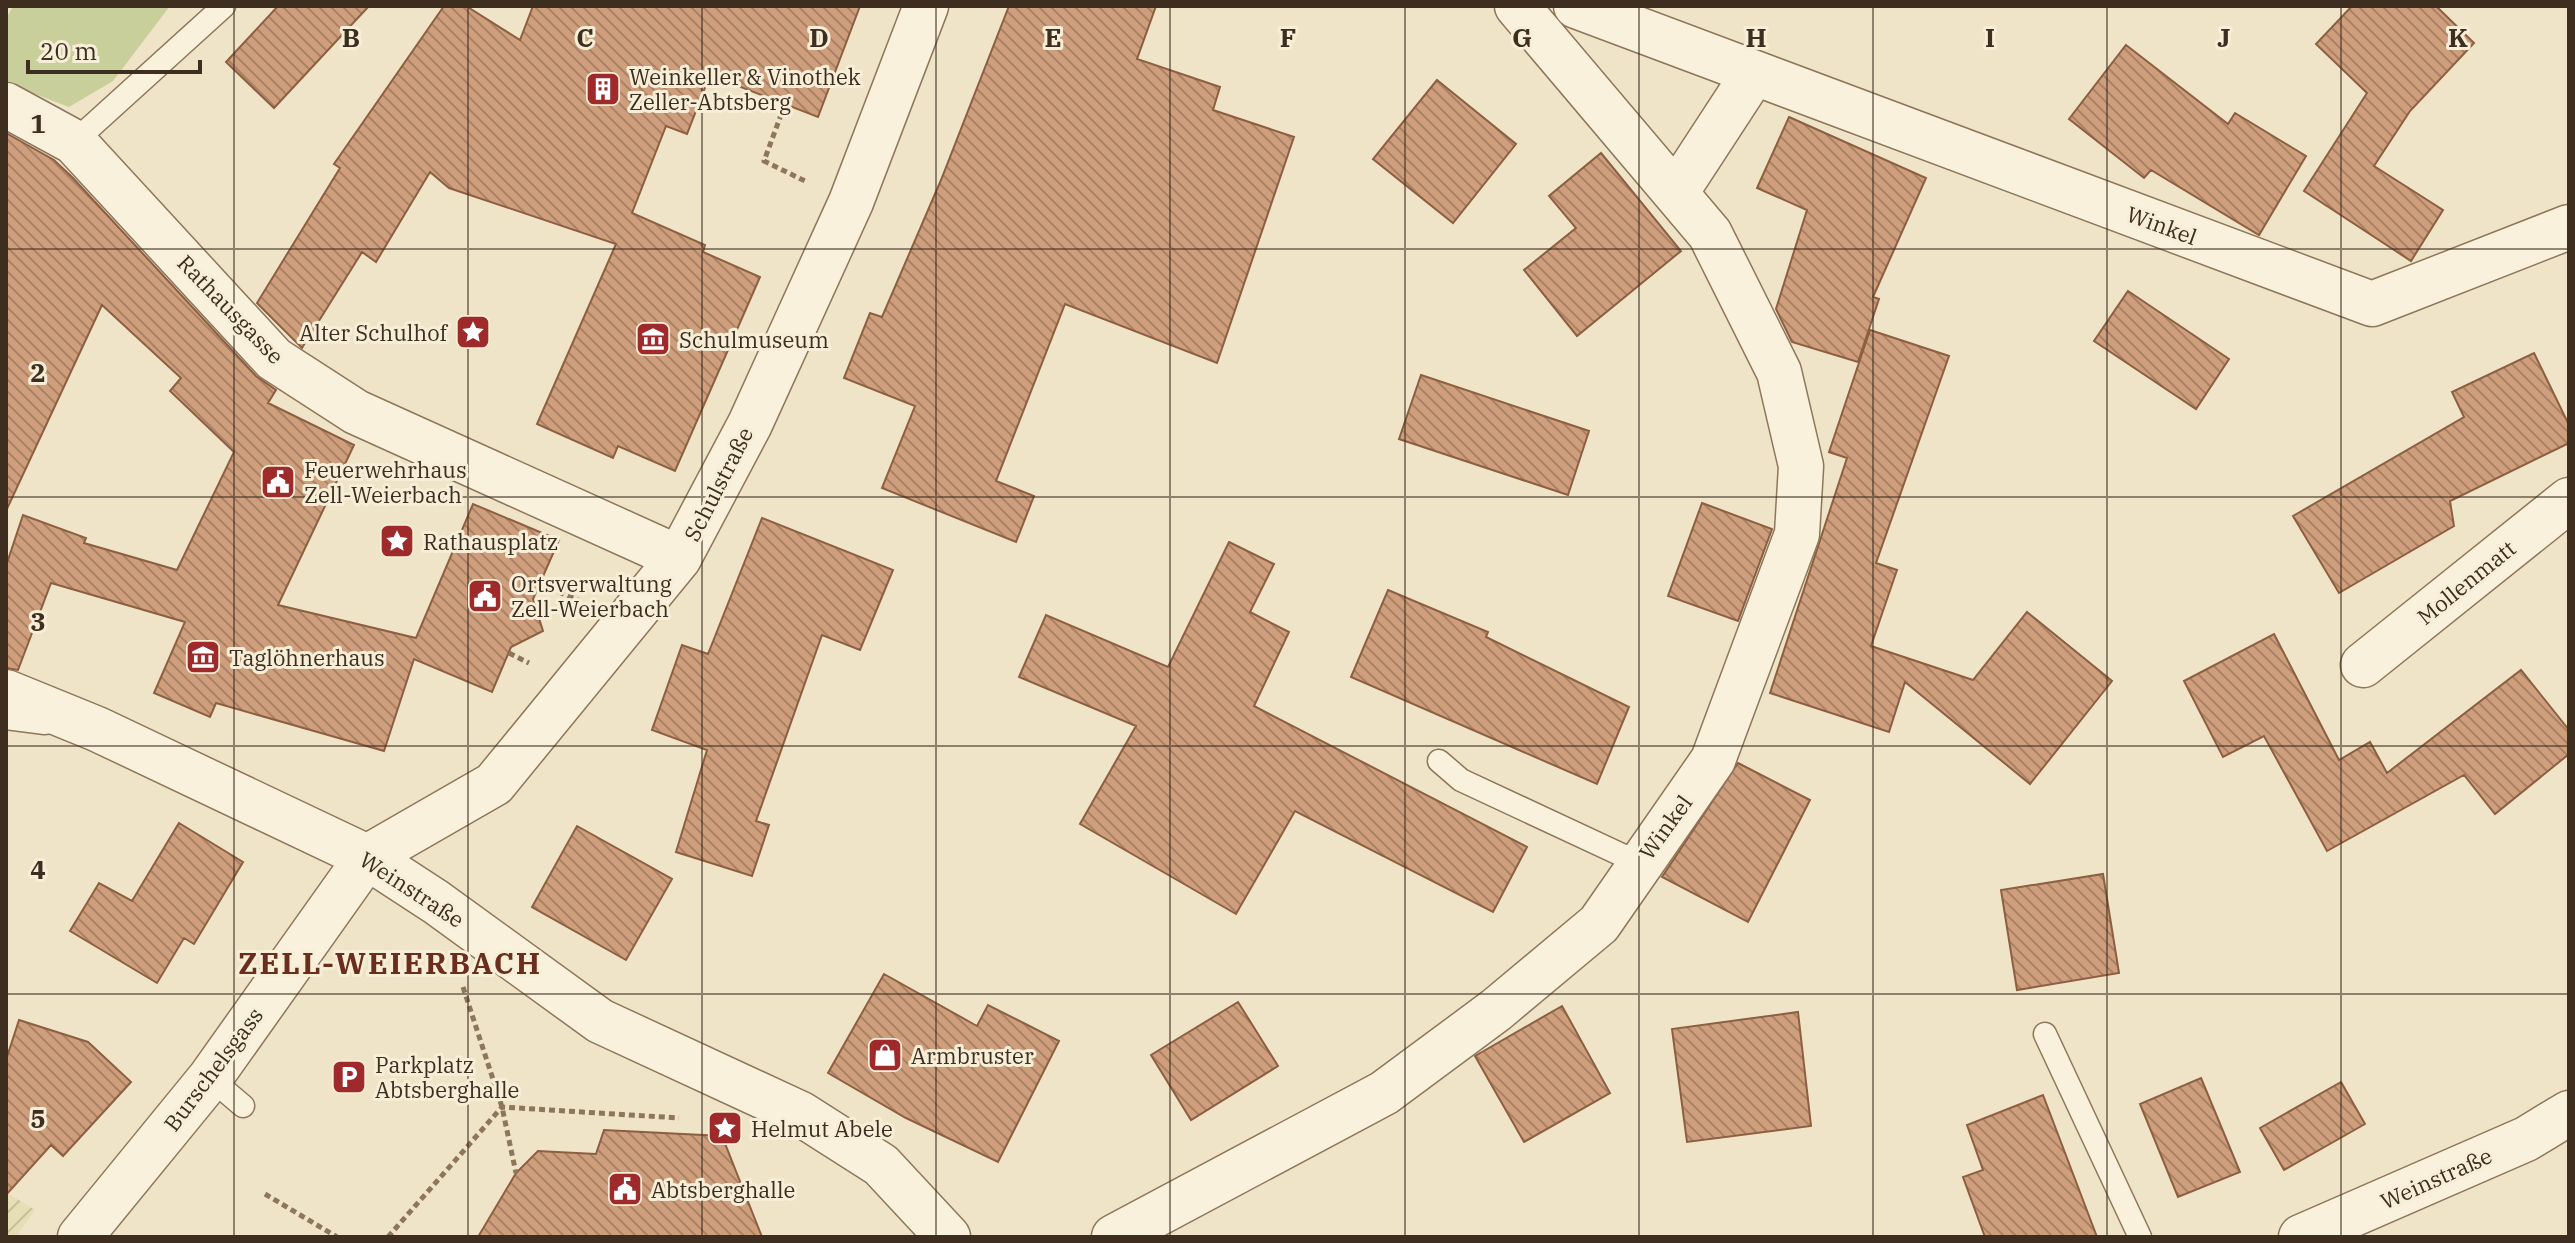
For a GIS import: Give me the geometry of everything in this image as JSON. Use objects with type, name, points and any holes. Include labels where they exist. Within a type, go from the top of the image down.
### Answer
[{"type":"street","name":"Schulstraße","points":[[367,857],[494,784],[679,558],[750,424],[851,202],[926,6]]},
{"type":"street","name":"Winkel","points":[[1114,1237],[1384,1093],[1496,1010],[1599,924],[1713,760],[1797,534],[1801,466],[1779,372],[1710,234],[1677,191],[1517,6]]},
{"type":"street","name":"Winkel","points":[[1576,6],[2372,304],[2569,227]]},
{"type":"street","points":[[1677,191],[1754,73]]},
{"type":"street","name":"Rathausgasse","points":[[6,105],[74,142],[274,359],[312,386],[356,412],[679,558]]},
{"type":"street","name":"Mollenmatt","points":[[2363,665],[2569,500]]},
{"type":"street","name":"Weinstraße","points":[[6,692],[97,729],[367,857],[436,902],[600,1021],[801,1114],[881,1165],[948,1237]]},
{"type":"street","name":"Burschelsgass","points":[[80,1237],[210,1078],[367,857]]},
{"type":"street","name":"Weinstraße","points":[[2301,1237],[2526,1139],[2569,1113]]},
{"type":"lane","points":[[74,142],[224,6]]},
{"type":"lane","points":[[6,718],[97,729]]},
{"type":"lane","points":[[1439,761],[1461,780],[1639,863]]},
{"type":"lane","points":[[2045,1034],[2140,1237]]},
{"type":"lane","points":[[210,1078],[243,1106]]},
{"type":"path","points":[[785,104],[764,161],[851,202]]},
{"type":"path","points":[[540,584],[580,601]]},
{"type":"path","points":[[436,902],[502,1107],[516,1173]]},
{"type":"path","points":[[502,1107],[670,1117]]},
{"type":"path","points":[[388,1237],[502,1107]]},
{"type":"path","points":[[265,1194],[337,1237]]},
{"type":"shaded area","points":[[6,1192],[35,1210],[16,1237],[6,1237]]},
{"type":"green space","points":[[13,6],[170,6],[113,81],[69,107],[6,83],[6,19]]},
{"type":"building","points":[[278,6],[369,6],[274,108],[226,62]]},
{"type":"building","points":[[444,6],[466,6],[520,40],[533,6],[860,6],[818,117],[710,75],[687,134],[666,126],[632,213],[705,245],[703,252],[760,277],[675,471],[618,446],[613,458],[537,424],[616,244],[449,188],[430,172],[376,262],[362,252],[302,348],[257,303],[340,168],[334,164]]},
{"type":"building","points":[[1009,6],[1156,6],[1137,59],[1220,87],[1213,110],[1294,137],[1217,363],[1065,304],[996,481],[1034,496],[1016,542],[882,488],[915,406],[844,378],[870,313],[882,317],[941,180]]},
{"type":"building","points":[[2352,6],[2436,6],[2474,43],[2410,111],[2374,166],[2443,210],[2411,261],[2304,191],[2367,93],[2316,44]]},
{"type":"building","points":[[2126,45],[2228,124],[2235,113],[2306,156],[2259,235],[2151,170],[2144,178],[2069,119]]},
{"type":"building","points":[[1437,80],[1516,144],[1453,223],[1373,159]]},
{"type":"building","points":[[1789,117],[1926,178],[1873,297],[1879,299],[1858,362],[1792,342],[1776,309],[1807,210],[1757,188]]},
{"type":"building","points":[[6,133],[54,160],[72,177],[256,376],[276,390],[268,403],[354,445],[278,605],[416,638],[473,504],[559,540],[533,599],[543,631],[511,647],[492,692],[414,659],[384,751],[216,703],[210,717],[154,693],[185,622],[51,583],[18,670],[6,668],[6,566],[23,515],[86,538],[84,543],[177,570],[234,452],[170,391],[181,378],[102,305],[6,511]]},
{"type":"building","points":[[1601,153],[1681,251],[1577,336],[1524,270],[1576,228],[1549,196]]},
{"type":"building","points":[[2128,291],[2229,359],[2196,409],[2094,341]]},
{"type":"building","points":[[1870,330],[1949,356],[1876,563],[1897,570],[1871,646],[1973,680],[2027,612],[2112,681],[2030,784],[1905,682],[1889,732],[1770,693],[1847,458],[1829,452]]},
{"type":"building","points":[[2534,353],[2569,425],[2569,443],[2450,501],[2454,526],[2339,593],[2293,516],[2464,417],[2452,392]]},
{"type":"building","points":[[1421,375],[1589,431],[1568,495],[1399,439]]},
{"type":"building","points":[[1702,503],[1772,529],[1738,621],[1668,596]]},
{"type":"building","points":[[762,518],[893,570],[860,650],[822,635],[756,821],[769,825],[752,876],[676,852],[707,750],[652,730],[682,645],[708,654]]},
{"type":"building","points":[[1229,542],[1274,564],[1250,612],[1289,632],[1254,706],[1527,847],[1493,912],[1295,811],[1236,914],[1080,824],[1136,726],[1019,677],[1046,615],[1168,667]]},
{"type":"building","points":[[1388,590],[1488,632],[1486,637],[1629,707],[1597,784],[1351,677]]},
{"type":"building","points":[[2274,634],[2339,760],[2370,742],[2387,773],[2521,670],[2569,730],[2569,754],[2495,814],[2464,775],[2327,851],[2264,736],[2223,757],[2184,681]]},
{"type":"building","points":[[1738,763],[1810,800],[1748,922],[1662,877]]},
{"type":"building","points":[[179,823],[243,862],[194,944],[184,938],[157,983],[70,931],[99,883],[132,901]]},
{"type":"building","points":[[577,826],[672,879],[626,960],[532,907]]},
{"type":"building","points":[[2103,874],[2119,973],[2017,990],[2001,890]]},
{"type":"building","points":[[884,974],[977,1026],[988,1005],[1059,1041],[998,1162],[906,1118],[828,1073]]},
{"type":"building","points":[[1238,1002],[1278,1066],[1191,1120],[1151,1055]]},
{"type":"building","points":[[1562,1006],[1610,1093],[1524,1142],[1475,1056]]},
{"type":"building","points":[[1798,1012],[1811,1126],[1687,1142],[1672,1029]]},
{"type":"building","points":[[19,1020],[88,1042],[131,1082],[63,1156],[51,1145],[6,1195],[6,1060]]},
{"type":"building","points":[[2201,1078],[2240,1172],[2178,1197],[2140,1104]]},
{"type":"building","points":[[2341,1082],[2365,1124],[2284,1170],[2260,1128]]},
{"type":"building","points":[[2043,1095],[2097,1237],[1985,1237],[1963,1177],[1983,1170],[1967,1125]]},
{"type":"building","name":"Abtsberghalle","points":[[604,1130],[722,1136],[762,1237],[478,1237],[516,1173],[538,1151],[596,1154]]},
{"type":"place","name":"Weinkeller & Vinothek Zeller-Abtsberg","points":[[603,89]]},
{"type":"place","name":"Alter Schulhof","points":[[473,332]]},
{"type":"place","name":"Schulmuseum","points":[[653,339]]},
{"type":"place","name":"Feuerwehrhaus Zell-Weierbach","points":[[278,482]]},
{"type":"place","name":"Rathausplatz","points":[[397,541]]},
{"type":"place","name":"Ortsverwaltung Zell-Weierbach","points":[[485,596]]},
{"type":"place","name":"Taglöhnerhaus","points":[[203,657]]},
{"type":"place","name":"Armbruster","points":[[885,1055]]},
{"type":"place","name":"Parkplatz Abtsberghalle","points":[[349,1077]]},
{"type":"place","name":"Helmut Abele","points":[[725,1128]]},
{"type":"place","name":"Abtsberghalle","points":[[625,1189]]},
{"type":"district","name":"ZELL-WEIERBACH","points":[[390,962]]}]
